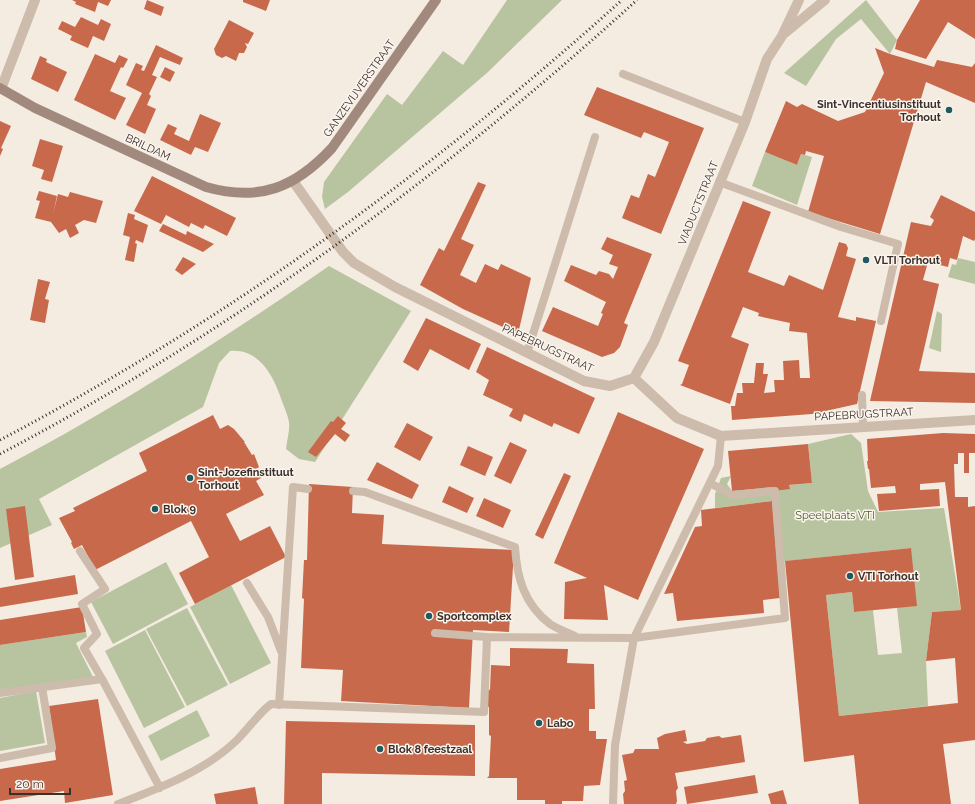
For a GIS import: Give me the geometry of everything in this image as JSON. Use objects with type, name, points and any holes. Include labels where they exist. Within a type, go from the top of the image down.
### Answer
[{"type":"street","points":[[1,89],[35,0]]},
{"type":"street","name":"GANZEVIJVERSTRAAT","points":[[293,181],[316,165],[332,148],[436,0]]},
{"type":"street","name":"VIADUCTSTRAAT","points":[[634,378],[654,342],[745,122],[767,59],[782,36],[799,0]]},
{"type":"street","name":"VIADUCTSTRAAT","points":[[782,36],[825,0]]},
{"type":"street","name":"BRILDAM","points":[[1,89],[35,108],[206,187],[226,193],[248,193],[266,191],[293,181]]},
{"type":"street","name":"PAPEBRUGSTRAAT","points":[[293,181],[328,234],[354,263],[395,287],[584,381],[610,386],[634,378],[677,418],[721,436],[975,420]]},
{"type":"lane","points":[[622,74],[745,122]]},
{"type":"lane","points":[[527,353],[595,137]]},
{"type":"lane","points":[[719,182],[841,227],[898,244],[881,321]]},
{"type":"lane","points":[[862,395],[863,426]]},
{"type":"lane","points":[[613,804],[615,745],[634,638],[718,466],[721,436]]},
{"type":"lane","points":[[435,634],[634,638],[785,618],[775,491],[732,494],[710,483]]},
{"type":"lane","points":[[280,704],[293,487],[308,489]]},
{"type":"lane","points":[[353,491],[365,492],[515,547],[520,584],[532,606],[550,624],[578,638]]},
{"type":"lane","points":[[80,550],[105,589],[82,604],[97,634],[84,648],[160,788]]},
{"type":"lane","points":[[247,583],[268,617],[282,658]]},
{"type":"lane","points":[[118,804],[160,788],[211,761],[237,740],[264,709],[271,704],[484,712],[487,636]]},
{"type":"lane","points":[[0,693],[102,679]]},
{"type":"lane","points":[[0,758],[52,748],[42,687]]},
{"type":"green space","points":[[507,0],[562,0],[488,72],[348,192],[325,209],[322,197],[324,182],[387,94],[402,105],[443,51],[463,65]]},
{"type":"green space","points":[[866,0],[897,40],[890,54],[861,19],[836,39],[806,86],[784,73]]},
{"type":"green space","points":[[765,152],[797,165],[801,154],[812,157],[797,205],[752,186]]},
{"type":"green space","points":[[958,258],[975,262],[975,284],[948,277],[952,264],[956,265]]},
{"type":"green space","points":[[329,266],[411,311],[315,462],[299,459],[286,449],[289,420],[276,385],[265,367],[250,354],[241,351],[230,351],[219,363],[203,407],[39,499],[52,525],[0,548],[0,469],[85,422],[168,373]]},
{"type":"green space","points":[[937,311],[942,314],[941,352],[929,348]]},
{"type":"green space","name":"Speelplaats VTI","points":[[851,434],[861,443],[868,491],[878,512],[944,508],[961,610],[932,612],[926,661],[928,706],[839,716],[826,595],[852,592],[854,612],[873,610],[878,655],[902,653],[897,608],[911,548],[777,562],[771,501],[715,508],[715,494],[721,478],[731,476],[727,484],[732,491],[812,483],[808,444]]},
{"type":"green space","points":[[166,562],[188,604],[113,644],[91,602]]},
{"type":"green space","points":[[231,585],[271,663],[230,684],[190,607]]},
{"type":"green space","points":[[187,608],[228,685],[187,706],[146,629]]},
{"type":"green space","points":[[145,630],[185,707],[144,728],[105,651]]},
{"type":"green space","points":[[86,632],[87,637],[76,643],[93,677],[0,691],[0,645]]},
{"type":"green space","points":[[36,691],[45,743],[0,751],[0,698]]},
{"type":"green space","points":[[197,710],[210,736],[161,761],[148,736]]},
{"type":"building","points":[[72,0],[111,0],[108,6],[98,2],[95,12],[75,4],[76,2]]},
{"type":"building","points":[[147,0],[164,7],[161,16],[144,9]]},
{"type":"building","points":[[243,0],[270,0],[266,11],[243,2]]},
{"type":"building","points":[[920,0],[975,0],[975,39],[948,22],[926,59],[895,49],[897,40]]},
{"type":"building","points":[[81,17],[98,25],[101,19],[111,24],[104,41],[93,36],[88,48],[70,40],[72,36],[58,29],[62,21],[75,27]]},
{"type":"building","points":[[229,20],[254,33],[248,44],[245,43],[247,47],[244,53],[239,53],[236,61],[226,56],[222,58],[216,55],[214,49]]},
{"type":"building","points":[[156,45],[183,58],[180,65],[160,57],[152,75],[157,77],[149,94],[151,96],[147,105],[156,109],[145,134],[126,125],[142,93],[126,85],[136,63],[143,66],[141,70],[144,71]]},
{"type":"building","points":[[875,48],[934,67],[937,60],[972,67],[975,63],[975,103],[926,82],[880,234],[808,212],[824,156],[806,151],[805,155],[801,154],[797,165],[765,152],[786,101],[797,107],[802,104],[838,121],[865,112],[884,73]]},
{"type":"building","points":[[95,54],[115,63],[119,55],[128,59],[123,68],[121,67],[110,91],[126,98],[115,120],[74,100]]},
{"type":"building","points":[[40,56],[47,59],[46,62],[67,72],[58,92],[31,79]]},
{"type":"building","points":[[165,67],[175,72],[170,82],[160,77]]},
{"type":"building","points":[[597,87],[704,128],[661,234],[622,218],[631,195],[639,198],[648,174],[655,177],[669,142],[644,132],[641,138],[584,115]]},
{"type":"building","points":[[200,114],[221,123],[208,152],[195,147],[191,155],[160,140],[168,124],[177,128],[174,134],[189,141]]},
{"type":"building","points":[[0,121],[11,126],[1,148],[3,149],[0,156]]},
{"type":"building","points":[[40,139],[63,146],[52,182],[41,179],[44,170],[32,166]]},
{"type":"building","points":[[152,176],[236,218],[227,236],[205,225],[203,229],[191,223],[189,227],[166,215],[161,224],[134,211]]},
{"type":"building","points":[[478,182],[486,185],[461,239],[474,245],[460,275],[476,283],[485,264],[498,270],[501,264],[531,278],[518,334],[463,309],[420,285],[439,248],[444,251]]},
{"type":"building","points":[[39,191],[57,196],[53,214],[58,194],[68,197],[70,192],[103,201],[96,223],[84,220],[75,225],[79,233],[70,238],[66,229],[59,233],[51,222],[35,218],[40,201],[36,200]]},
{"type":"building","points":[[941,195],[975,212],[975,239],[974,241],[963,236],[957,260],[950,258],[948,267],[928,262],[923,280],[939,284],[919,371],[975,373],[975,403],[870,401],[911,222],[931,226],[934,220],[930,217]]},
{"type":"building","points":[[743,201],[771,212],[748,272],[784,286],[789,275],[823,290],[839,242],[846,244],[848,248],[846,256],[856,259],[838,317],[856,321],[856,317],[876,321],[857,404],[812,414],[732,420],[731,406],[735,406],[737,393],[743,393],[742,383],[754,383],[756,363],[764,363],[763,374],[768,374],[764,393],[775,392],[774,380],[784,380],[783,361],[799,360],[800,378],[810,378],[807,333],[789,331],[790,323],[758,316],[759,313],[743,307],[731,337],[749,344],[730,404],[680,385],[682,384],[689,365],[678,361]]},
{"type":"building","points":[[128,213],[135,215],[134,219],[148,225],[143,243],[136,240],[135,243],[137,244],[134,262],[125,260],[130,237],[123,235]]},
{"type":"building","points":[[163,224],[186,235],[187,231],[214,244],[203,252],[159,231]]},
{"type":"building","points":[[607,237],[652,254],[624,323],[628,325],[620,347],[614,353],[602,357],[542,331],[553,307],[598,326],[603,314],[601,313],[606,302],[564,281],[571,265],[596,275],[599,271],[609,274],[613,279],[618,267],[609,264],[613,255],[601,249]]},
{"type":"building","points":[[183,257],[196,264],[182,275],[175,270]]},
{"type":"building","points":[[38,279],[50,282],[45,299],[49,300],[45,323],[30,320]]},
{"type":"building","points":[[426,318],[481,344],[469,370],[430,349],[418,371],[403,362]]},
{"type":"building","points":[[487,347],[595,398],[579,434],[554,423],[552,427],[524,414],[521,422],[509,416],[513,409],[483,395],[489,380],[476,372]]},
{"type":"building","points":[[618,412],[704,449],[638,600],[604,585],[608,620],[564,619],[565,582],[587,578],[554,563]]},
{"type":"building","name":"Blok 9","points":[[213,415],[220,429],[228,425],[234,429],[245,442],[252,455],[254,454],[259,467],[256,469],[261,478],[256,481],[264,495],[226,514],[240,541],[270,526],[286,557],[195,604],[179,573],[209,557],[191,521],[95,570],[82,545],[74,549],[71,543],[72,542],[59,518],[75,511],[73,508],[147,471],[139,453]]},
{"type":"building","points":[[338,416],[346,423],[341,429],[350,435],[345,442],[335,434],[316,457],[308,452],[331,421],[333,422]]},
{"type":"building","points":[[407,423],[433,437],[420,461],[394,447]]},
{"type":"building","points":[[943,433],[975,434],[975,453],[969,453],[969,473],[964,473],[964,453],[958,453],[958,464],[954,464],[955,497],[968,497],[968,507],[975,506],[975,740],[943,744],[951,804],[859,804],[854,755],[804,762],[785,561],[911,548],[917,606],[854,612],[852,592],[826,595],[839,716],[958,703],[955,658],[926,661],[932,612],[961,610],[945,482],[920,484],[920,490],[939,489],[940,506],[879,511],[877,494],[896,493],[895,486],[871,488],[867,461],[867,439]]},
{"type":"building","points":[[510,442],[527,450],[511,484],[494,476]]},
{"type":"building","points":[[808,444],[812,483],[789,485],[790,489],[773,491],[773,487],[732,491],[728,451]]},
{"type":"building","points":[[468,446],[493,457],[485,476],[460,465]]},
{"type":"building","points":[[377,462],[419,485],[412,499],[367,480]]},
{"type":"building","points":[[564,473],[571,476],[543,539],[535,535]]},
{"type":"building","name":"Sportcomplex","points":[[309,484],[353,487],[352,513],[384,515],[382,544],[514,550],[509,632],[473,630],[469,708],[341,701],[343,670],[301,668],[304,599],[302,598],[304,560],[307,560]]},
{"type":"building","points":[[449,486],[474,498],[467,513],[442,502]]},
{"type":"building","points":[[484,498],[511,510],[503,528],[476,516]]},
{"type":"building","points":[[772,501],[780,598],[763,600],[764,613],[677,621],[673,593],[664,594],[695,527],[702,526],[701,510]]},
{"type":"building","points":[[25,506],[34,577],[15,580],[6,509]]},
{"type":"building","points":[[75,575],[78,594],[0,607],[0,588]]},
{"type":"building","points":[[82,607],[86,632],[0,645],[0,620]]},
{"type":"building","name":"Labo","points":[[510,648],[568,649],[567,663],[594,664],[595,709],[589,709],[589,731],[596,731],[596,739],[607,739],[600,785],[584,786],[583,801],[562,801],[562,804],[545,804],[545,800],[517,800],[517,778],[487,778],[489,776],[491,736],[489,735],[489,707],[486,706],[486,689],[490,690],[491,665],[510,666]]},
{"type":"building","points":[[98,699],[113,795],[65,803],[64,791],[0,801],[0,769],[56,760],[49,706]]},
{"type":"building","name":"Blok 8 feestzaal","points":[[286,721],[475,725],[475,776],[322,773],[322,804],[284,804]]},
{"type":"building","points":[[685,730],[687,741],[683,742],[687,744],[705,741],[707,738],[719,736],[722,738],[741,735],[745,762],[675,773],[678,788],[676,791],[676,804],[624,804],[624,781],[627,780],[622,755],[633,753],[635,749],[659,749],[657,738],[665,734]]},
{"type":"building","points":[[755,775],[758,793],[687,804],[684,787]]},
{"type":"building","points":[[255,787],[258,804],[216,804],[214,794]]},
{"type":"building","points":[[783,790],[787,804],[771,804],[768,794]]},
{"type":"railway","points":[[0,440],[84,394],[166,345],[246,294],[324,240],[401,183],[476,124],[550,63],[622,0]]},
{"type":"railway","points":[[0,454],[86,407],[170,356],[252,303],[333,247],[411,189],[488,128],[637,0]]},
{"type":"place","name":"Sint-Vincentiusinstituut Torhout","points":[[949,110]]},
{"type":"place","name":"VLTI Torhout","points":[[866,260]]},
{"type":"place","name":"Sint-Jozefinstituut Torhout","points":[[190,478]]},
{"type":"place","name":"Blok 9","points":[[155,509]]},
{"type":"place","name":"VTI Torhout","points":[[850,576]]},
{"type":"place","name":"Sportcomplex","points":[[429,616]]},
{"type":"place","name":"Labo","points":[[539,723]]},
{"type":"place","name":"Blok 8 feestzaal","points":[[380,749]]}]
